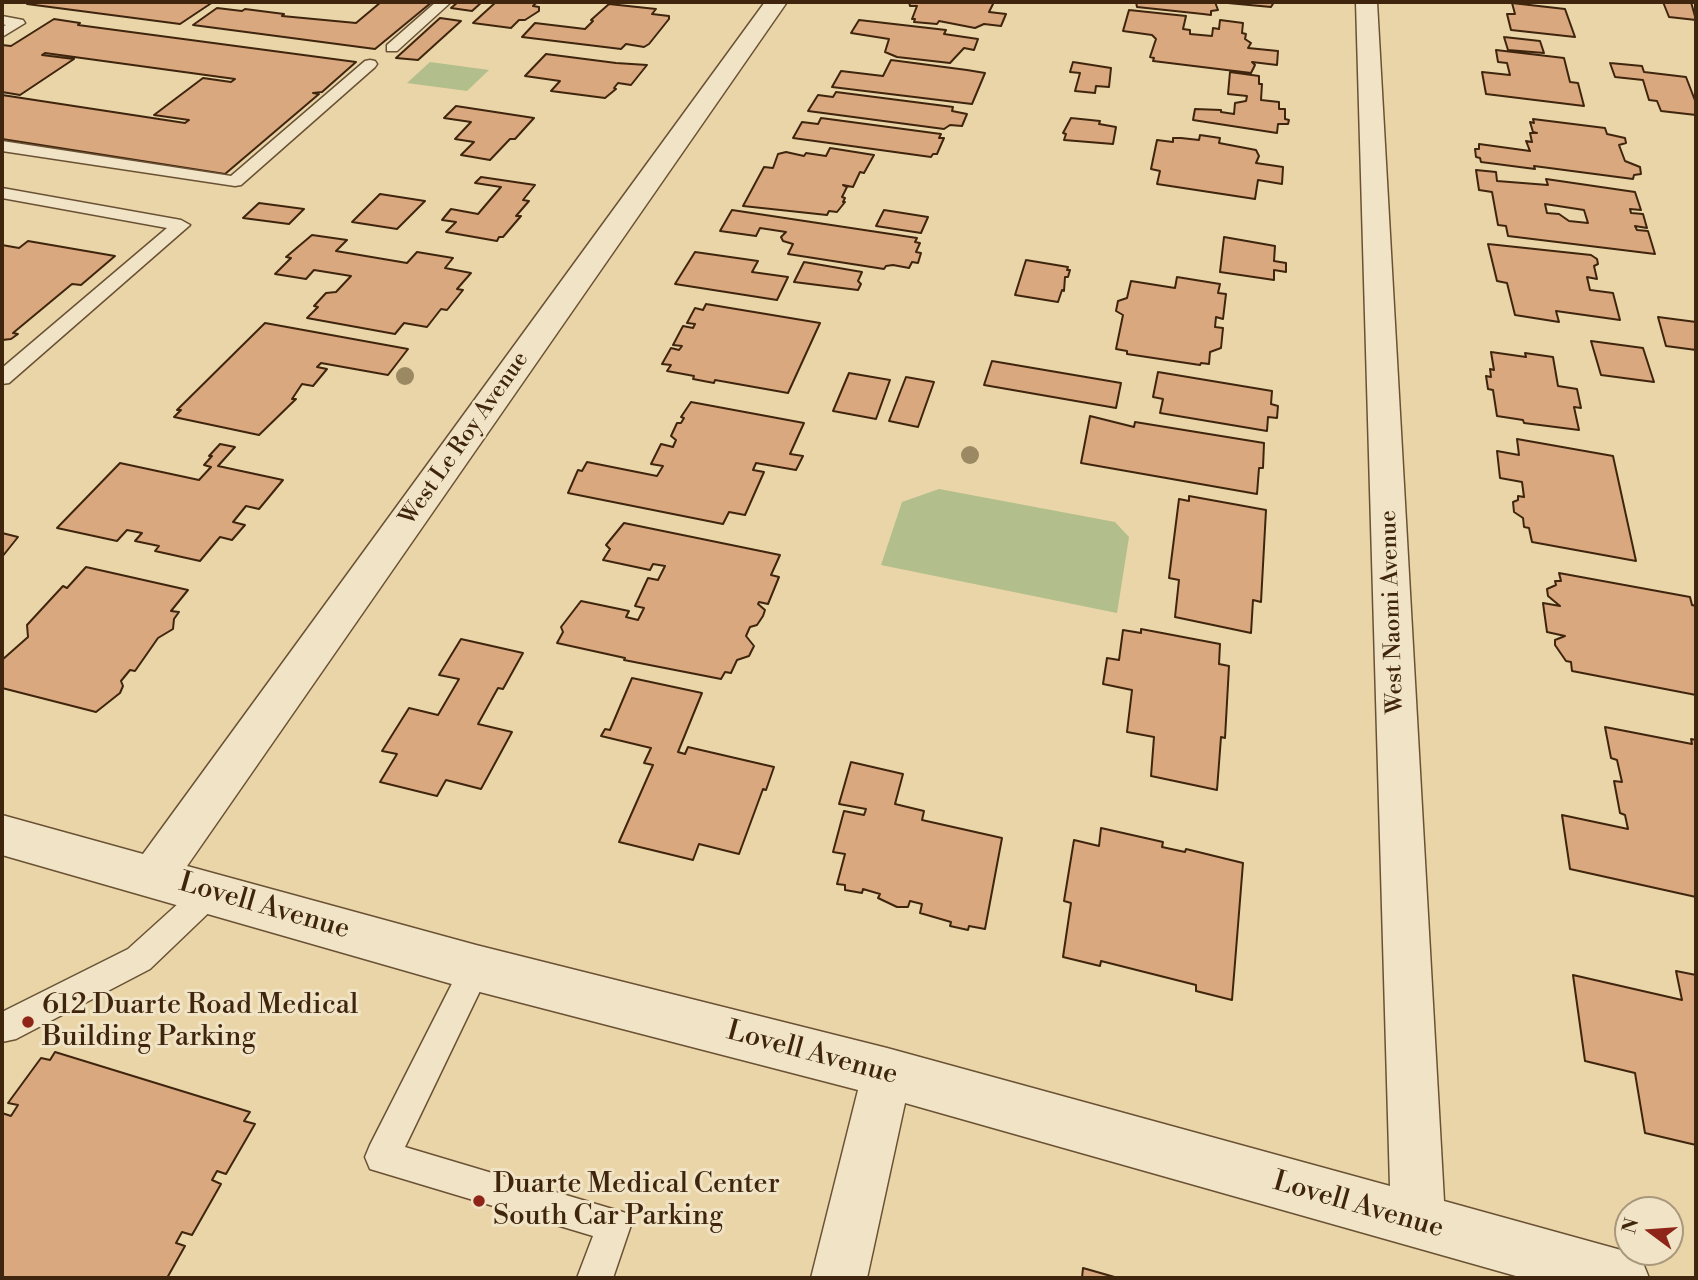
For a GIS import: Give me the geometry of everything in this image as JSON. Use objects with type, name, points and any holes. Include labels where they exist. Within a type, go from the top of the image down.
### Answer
[{"type":"street","name":"West Le Roy Avenue","points":[[154,876],[776,2]]},
{"type":"street","name":"West Naomi Avenue","points":[[1367,2],[1418,1223]]},
{"type":"street","name":"Lovell Avenue","points":[[2,835],[476,968],[887,1073],[1621,1278]]},
{"type":"street","points":[[839,1278],[887,1073]]},
{"type":"lane","points":[[392,48],[444,2]]},
{"type":"lane","points":[[2,20],[18,23],[2,33]]},
{"type":"lane","points":[[2,146],[235,181],[370,64]]},
{"type":"lane","points":[[2,193],[181,225],[2,378]]},
{"type":"lane","points":[[3,1029],[139,959],[211,892]]},
{"type":"lane","points":[[476,968],[382,1157],[614,1225],[595,1278]]},
{"type":"green space","points":[[430,62],[489,70],[467,91],[407,83]]},
{"type":"green space","points":[[939,489],[1115,522],[1129,537],[1117,613],[881,565],[902,502]]},
{"type":"building","points":[[213,2],[180,24],[27,4]]},
{"type":"building","points":[[381,2],[432,2],[375,49],[193,25],[217,8],[356,23]]},
{"type":"building","points":[[458,2],[482,2],[472,11],[451,8]]},
{"type":"building","points":[[496,2],[537,2],[533,6],[539,7],[539,11],[525,20],[519,20],[511,28],[473,23]]},
{"type":"building","points":[[909,2],[994,2],[989,12],[1006,14],[1001,26],[984,24],[975,28],[939,21],[937,24],[914,22],[915,19],[912,19],[917,6],[910,6]]},
{"type":"building","points":[[1136,2],[1215,2],[1218,10],[1211,11],[1211,15],[1137,7]]},
{"type":"building","points":[[1217,2],[1274,2],[1271,7]]},
{"type":"building","points":[[1663,2],[1691,2],[1696,20],[1669,17]]},
{"type":"building","points":[[1512,3],[1565,9],[1575,37],[1511,30],[1507,14],[1515,14]]},
{"type":"building","points":[[609,4],[656,9],[652,14],[669,16],[669,19],[644,47],[626,44],[621,49],[522,37],[535,23],[585,29]]},
{"type":"building","points":[[1129,10],[1186,16],[1183,29],[1190,30],[1190,34],[1212,36],[1213,28],[1219,29],[1220,20],[1243,23],[1242,33],[1246,34],[1245,39],[1251,43],[1248,48],[1278,51],[1277,65],[1252,62],[1255,65],[1251,73],[1153,61],[1154,58],[1150,57],[1156,39],[1152,35],[1123,31]]},
{"type":"building","points":[[440,18],[461,21],[418,60],[396,58]]},
{"type":"building","points":[[54,19],[80,23],[78,25],[356,62],[322,92],[313,93],[319,94],[225,174],[2,139],[2,95],[185,123],[189,120],[154,115],[203,78],[231,82],[235,79],[45,53],[42,55],[74,59],[20,95],[2,92],[2,45],[11,46]]},
{"type":"building","points":[[859,20],[946,30],[944,34],[978,39],[974,50],[964,48],[950,63],[897,57],[885,52],[889,39],[851,33]]},
{"type":"building","points":[[1504,37],[1540,41],[1544,53],[1508,50]]},
{"type":"building","points":[[1496,50],[1564,58],[1570,82],[1578,83],[1584,106],[1486,94],[1482,72],[1510,75],[1507,63],[1498,62]]},
{"type":"building","points":[[546,54],[647,65],[631,85],[618,83],[614,88],[616,89],[605,98],[551,91],[560,81],[525,76]]},
{"type":"building","points":[[891,60],[985,73],[972,104],[832,87],[841,71],[883,76]]},
{"type":"building","points":[[1073,62],[1111,68],[1109,87],[1096,86],[1095,93],[1075,91],[1080,73],[1070,72]]},
{"type":"building","points":[[1610,63],[1642,66],[1644,72],[1686,77],[1696,103],[1696,115],[1661,111],[1657,101],[1649,100],[1643,80],[1615,77]]},
{"type":"building","points":[[1230,72],[1259,76],[1259,84],[1262,84],[1261,100],[1279,102],[1279,109],[1285,109],[1288,124],[1278,124],[1277,133],[1193,120],[1195,109],[1221,110],[1234,114],[1235,103],[1246,101],[1247,96],[1228,94]]},
{"type":"building","points":[[836,92],[953,107],[952,111],[967,114],[962,126],[950,125],[944,129],[808,111],[818,95],[833,97]]},
{"type":"building","points":[[456,106],[534,118],[490,160],[461,155],[474,142],[455,139],[471,122],[444,118]]},
{"type":"building","points":[[821,118],[941,134],[939,138],[944,138],[937,154],[931,157],[793,138],[802,122],[818,124]]},
{"type":"building","points":[[1071,118],[1100,121],[1099,124],[1116,127],[1113,144],[1064,140],[1066,134],[1063,133]]},
{"type":"building","points":[[1533,119],[1605,128],[1607,134],[1625,138],[1626,143],[1619,145],[1625,161],[1640,167],[1641,174],[1634,175],[1633,179],[1534,166],[1535,169],[1481,162],[1480,158],[1476,157],[1475,149],[1479,149],[1479,144],[1530,151],[1526,141],[1532,142],[1530,133],[1537,133],[1533,132],[1530,122],[1534,123]]},
{"type":"building","points":[[1200,135],[1220,138],[1219,143],[1256,150],[1259,156],[1256,163],[1283,167],[1282,184],[1258,180],[1255,199],[1157,184],[1160,171],[1151,169],[1157,140],[1199,140]]},
{"type":"building","points":[[830,148],[874,155],[864,173],[860,172],[853,187],[843,185],[847,187],[842,197],[845,202],[837,212],[829,211],[827,215],[743,206],[764,167],[773,168],[778,154],[786,152],[804,156],[806,153],[826,156]]},
{"type":"building","points":[[1476,170],[1496,172],[1497,181],[1548,185],[1546,179],[1635,192],[1641,210],[1630,209],[1631,213],[1643,214],[1647,228],[1635,226],[1637,230],[1648,231],[1655,254],[1508,236],[1506,226],[1498,225],[1492,192],[1479,190]],"holes":[[[1545,204],[1584,210],[1588,223],[1569,221],[1559,214],[1547,213]]]},
{"type":"building","points":[[481,177],[535,185],[523,200],[529,201],[516,216],[521,216],[497,241],[446,232],[456,222],[442,220],[451,209],[478,214],[501,187],[475,183]]},
{"type":"building","points":[[380,194],[425,201],[397,229],[352,222]]},
{"type":"building","points":[[259,203],[304,209],[289,224],[243,218]]},
{"type":"building","points":[[732,210],[917,238],[915,242],[920,243],[916,252],[921,253],[918,263],[912,262],[909,268],[893,265],[884,269],[788,254],[793,244],[783,241],[781,237],[786,232],[760,228],[756,236],[720,231]]},
{"type":"building","points":[[884,210],[928,217],[921,233],[876,226]]},
{"type":"building","points":[[312,235],[347,240],[336,251],[407,263],[417,252],[453,258],[445,268],[471,273],[457,289],[463,290],[447,310],[441,309],[427,327],[404,323],[395,334],[307,318],[318,307],[314,306],[326,293],[336,292],[351,276],[314,270],[306,279],[275,274],[291,258],[286,257]]},
{"type":"building","points":[[1224,237],[1275,246],[1274,261],[1286,263],[1286,272],[1274,270],[1274,280],[1220,272]]},
{"type":"building","points":[[28,241],[115,256],[81,285],[72,284],[13,333],[18,334],[11,339],[2,340],[2,245],[19,248]]},
{"type":"building","points":[[1488,244],[1591,255],[1597,259],[1598,264],[1594,266],[1597,279],[1587,277],[1590,290],[1613,293],[1620,320],[1556,311],[1559,322],[1515,315],[1507,283],[1497,281]]},
{"type":"building","points":[[695,252],[758,261],[752,272],[788,277],[777,300],[675,284]]},
{"type":"building","points":[[1026,260],[1068,267],[1067,270],[1070,270],[1068,277],[1065,277],[1064,291],[1062,290],[1058,302],[1015,295]]},
{"type":"building","points":[[804,262],[862,272],[858,281],[861,284],[858,290],[794,282]]},
{"type":"building","points":[[1177,277],[1220,284],[1218,293],[1226,294],[1223,319],[1216,317],[1215,327],[1223,328],[1221,348],[1210,352],[1209,364],[1127,354],[1127,351],[1116,349],[1123,315],[1116,311],[1118,301],[1127,298],[1131,281],[1175,288]]},
{"type":"building","points":[[706,304],[820,323],[788,393],[715,380],[714,383],[667,371],[671,365],[662,364],[671,348],[679,350],[682,346],[673,345],[683,326],[693,328],[695,324],[687,323],[695,308],[703,310]]},
{"type":"building","points":[[1658,317],[1696,322],[1696,350],[1666,346]]},
{"type":"building","points":[[265,323],[408,349],[388,375],[321,363],[317,367],[327,369],[313,386],[302,384],[292,399],[296,399],[259,435],[174,417],[181,410],[177,410]]},
{"type":"building","points":[[1591,341],[1643,348],[1654,382],[1601,375]]},
{"type":"building","points":[[1491,352],[1526,357],[1525,353],[1553,357],[1558,386],[1577,389],[1581,408],[1574,407],[1579,430],[1524,423],[1523,420],[1497,416],[1493,390],[1488,389],[1486,376],[1491,377],[1490,369],[1494,370]]},
{"type":"building","points":[[992,361],[1121,383],[1116,408],[984,385]]},
{"type":"building","points":[[1158,372],[1272,391],[1271,404],[1278,406],[1277,418],[1268,417],[1267,431],[1160,413],[1163,399],[1153,397]]},
{"type":"building","points":[[849,373],[890,380],[876,419],[833,411]]},
{"type":"building","points":[[906,377],[934,382],[918,427],[889,421]]},
{"type":"building","points":[[691,402],[804,423],[790,454],[803,456],[796,470],[756,463],[753,470],[764,472],[745,515],[729,512],[723,524],[568,493],[578,470],[582,471],[587,462],[657,476],[663,466],[651,464],[661,444],[673,447],[676,440],[671,436]]},
{"type":"building","points":[[1090,416],[1134,427],[1135,422],[1264,443],[1263,468],[1259,468],[1257,494],[1081,463]]},
{"type":"building","points":[[1517,439],[1613,456],[1636,561],[1532,542],[1529,528],[1524,527],[1523,518],[1514,512],[1513,502],[1518,500],[1518,496],[1524,497],[1522,482],[1500,478],[1497,451],[1519,455]]},
{"type":"building","points":[[220,444],[235,447],[218,466],[283,480],[259,509],[246,506],[233,522],[245,525],[232,540],[220,537],[200,561],[155,551],[159,546],[135,541],[142,533],[127,530],[117,541],[57,528],[120,463],[199,480],[211,467],[204,465]]},
{"type":"building","points":[[1189,496],[1266,510],[1261,602],[1253,600],[1251,633],[1175,617],[1179,580],[1169,578],[1179,499],[1189,501]]},
{"type":"building","points":[[624,523],[780,555],[771,575],[779,577],[768,604],[758,604],[765,610],[763,616],[757,625],[750,627],[746,636],[754,646],[749,656],[737,660],[731,673],[725,672],[721,679],[624,660],[625,658],[557,643],[563,632],[561,627],[581,601],[629,611],[626,617],[638,620],[644,608],[635,606],[648,578],[658,580],[665,566],[653,564],[650,570],[603,560],[610,549],[606,545]]},
{"type":"building","points":[[2,533],[18,537],[2,557]]},
{"type":"building","points":[[86,567],[188,590],[171,611],[179,612],[174,619],[173,629],[158,638],[135,671],[130,670],[121,681],[123,686],[120,693],[96,712],[2,688],[2,660],[28,637],[27,625],[63,586],[67,588]]},
{"type":"building","points":[[1559,573],[1690,597],[1692,605],[1696,606],[1696,695],[1572,671],[1571,662],[1566,661],[1555,645],[1555,640],[1565,636],[1547,632],[1543,603],[1560,606],[1548,596],[1547,589],[1556,585],[1555,581],[1561,581]]},
{"type":"building","points":[[1141,629],[1220,644],[1219,664],[1229,666],[1225,738],[1221,737],[1217,790],[1151,776],[1154,737],[1127,732],[1132,690],[1103,684],[1107,658],[1119,660],[1123,630],[1141,633]]},
{"type":"building","points":[[461,639],[523,653],[503,689],[498,688],[478,724],[512,732],[481,789],[446,780],[437,796],[380,782],[397,754],[382,751],[409,708],[438,715],[459,679],[439,675]]},
{"type":"building","points":[[632,678],[702,693],[678,752],[685,754],[688,747],[774,767],[739,854],[699,844],[693,860],[619,842],[653,765],[644,763],[651,748],[601,736],[605,729],[610,730]]},
{"type":"building","points":[[1605,727],[1692,744],[1691,739],[1696,740],[1696,897],[1570,869],[1562,815],[1628,829],[1625,815],[1620,813],[1614,781],[1622,782],[1617,760],[1611,758]]},
{"type":"building","points":[[851,762],[903,774],[895,804],[924,811],[922,820],[1002,838],[985,929],[969,926],[968,930],[950,926],[951,922],[920,913],[922,904],[910,901],[908,907],[897,907],[878,898],[880,894],[863,889],[862,893],[845,890],[845,885],[837,884],[845,854],[833,852],[844,811],[864,815],[866,809],[839,804]]},
{"type":"building","points":[[1101,828],[1163,842],[1162,847],[1185,852],[1186,849],[1243,863],[1232,1000],[1196,991],[1196,985],[1101,961],[1100,966],[1063,957],[1071,903],[1064,901],[1074,840],[1099,846]]},
{"type":"building","points":[[1676,971],[1696,975],[1696,1145],[1645,1133],[1635,1073],[1585,1061],[1573,975],[1682,1000]]},
{"type":"building","points":[[55,1052],[250,1112],[244,1121],[255,1124],[226,1174],[217,1171],[212,1180],[221,1184],[192,1235],[182,1232],[176,1243],[185,1246],[167,1278],[2,1278],[2,1113],[11,1116],[18,1105],[8,1103],[41,1058],[50,1060]]},
{"type":"building","points":[[1083,1268],[1118,1278],[1082,1278]]},
{"type":"place","name":"612 Duarte Road Medical Building Parking","points":[[28,1022]]},
{"type":"place","name":"Duarte Medical Center South Car Parking","points":[[479,1201]]}]
